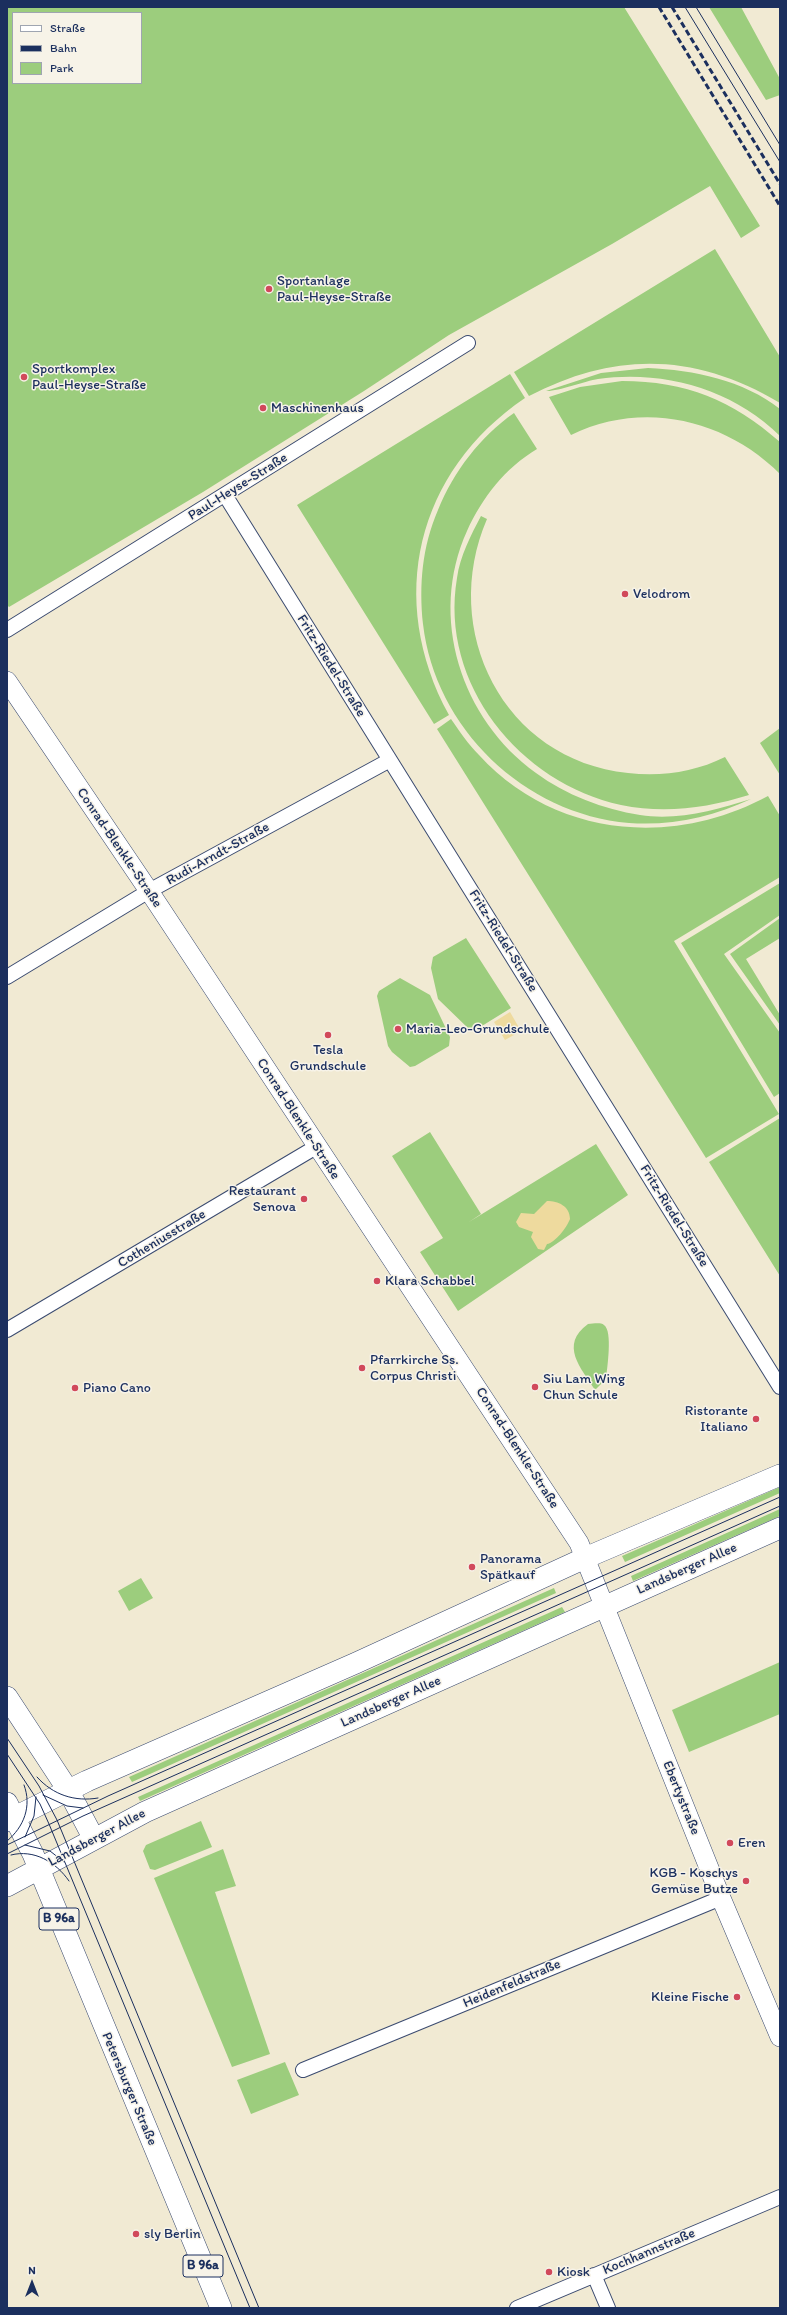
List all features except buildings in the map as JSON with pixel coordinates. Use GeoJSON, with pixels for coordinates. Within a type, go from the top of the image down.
{"type":"FeatureCollection","features":[{"type":"Feature","properties":{"kind":"main road"},"geometry":{"type":"LineString","coordinates":[[10,1813],[68,1790],[356,1663],[586,1558],[780,1475]]}},
{"type":"Feature","properties":{"kind":"main road","name":"Landsberger Allee"},"geometry":{"type":"LineString","coordinates":[[7,1886],[145,1812],[780,1528]]}},
{"type":"Feature","properties":{"kind":"main road"},"geometry":{"type":"LineString","coordinates":[[7,1696],[68,1790],[94,1838]]}},
{"type":"Feature","properties":{"kind":"main road","name":"B 96a"},"geometry":{"type":"LineString","coordinates":[[10,1813],[39,1869]]}},
{"type":"Feature","properties":{"kind":"main road","name":"Petersburger Straße"},"geometry":{"type":"LineString","coordinates":[[39,1869],[221,2308]]}},
{"type":"Feature","properties":{"kind":"street","name":"Paul-Heyse-Straße"},"geometry":{"type":"LineString","coordinates":[[7,630],[468,343]]}},
{"type":"Feature","properties":{"kind":"street","name":"Fritz-Riedel-Straße"},"geometry":{"type":"LineString","coordinates":[[225,495],[780,1386]]}},
{"type":"Feature","properties":{"kind":"street","name":"Conrad-Blenkle-Straße"},"geometry":{"type":"LineString","coordinates":[[7,681],[149,891],[316,1147],[536,1475],[579,1543],[586,1558]]}},
{"type":"Feature","properties":{"kind":"street","name":"Rudi-Arndt-Straße"},"geometry":{"type":"LineString","coordinates":[[7,978],[149,891],[390,760]]}},
{"type":"Feature","properties":{"kind":"street","name":"Cotheniusstraße"},"geometry":{"type":"LineString","coordinates":[[7,1330],[316,1147]]}},
{"type":"Feature","properties":{"kind":"street","name":"Ebertystraße"},"geometry":{"type":"LineString","coordinates":[[586,1558],[721,1898],[780,2037]]}},
{"type":"Feature","properties":{"kind":"street","name":"Heidenfeldstraße"},"geometry":{"type":"LineString","coordinates":[[303,2070],[721,1898]]}},
{"type":"Feature","properties":{"kind":"street","name":"Kochhannstraße"},"geometry":{"type":"LineString","coordinates":[[517,2308],[780,2197]]}},
{"type":"Feature","properties":{"kind":"street"},"geometry":{"type":"LineString","coordinates":[[594,2275],[608,2308]]}},
{"type":"Feature","properties":{"kind":"green space","name":"Sportanlage Paul-Heyse-Straße"},"geometry":{"type":"Polygon","coordinates":[[[7,7],[624,7],[760,226],[741,238],[710,186],[612,244],[449,335],[364,391],[203,492],[9,607],[7,605],[7,7]]]}},
{"type":"Feature","properties":{"kind":"green space"},"geometry":{"type":"Polygon","coordinates":[[[709,7],[741,7],[780,79],[780,95],[766,100],[709,7]]]}},
{"type":"Feature","properties":{"kind":"green space"},"geometry":{"type":"Polygon","coordinates":[[[715,249],[780,357],[780,403],[749,386],[718,374],[687,367],[656,364],[625,365],[593,371],[561,381],[529,396],[514,372],[715,249]]]}},
{"type":"Feature","properties":{"kind":"green space"},"geometry":{"type":"Polygon","coordinates":[[[648,368],[683,371],[717,378],[766,399],[780,409],[780,436],[741,406],[696,386],[672,381],[623,377],[598,379],[557,390],[546,391],[601,373],[648,368]]]}},
{"type":"Feature","properties":{"kind":"green space"},"geometry":{"type":"Polygon","coordinates":[[[510,374],[525,398],[488,428],[458,462],[436,500],[422,541],[417,583],[419,627],[430,671],[449,715],[434,724],[297,505],[510,374]]]}},
{"type":"Feature","properties":{"kind":"green space"},"geometry":{"type":"Polygon","coordinates":[[[622,381],[645,382],[687,389],[726,404],[762,427],[780,442],[780,474],[758,455],[734,440],[709,428],[682,421],[654,417],[626,419],[598,424],[571,435],[549,397],[580,387],[622,381]]]}},
{"type":"Feature","properties":{"kind":"green space"},"geometry":{"type":"Polygon","coordinates":[[[514,413],[537,449],[515,465],[505,475],[487,496],[473,519],[467,531],[456,564],[451,598],[452,631],[459,664],[471,695],[488,724],[510,751],[536,773],[572,794],[612,809],[640,815],[668,817],[724,807],[751,799],[722,811],[692,819],[661,823],[629,823],[590,816],[554,803],[521,784],[491,759],[466,730],[445,698],[431,662],[423,624],[421,595],[423,566],[428,538],[444,496],[460,468],[479,444],[502,422],[514,413]]]}},
{"type":"Feature","properties":{"kind":"green space"},"geometry":{"type":"Polygon","coordinates":[[[481,516],[487,519],[474,561],[471,604],[478,645],[493,683],[516,716],[546,743],[584,763],[628,773],[665,774],[678,772],[690,770],[725,757],[749,795],[733,800],[686,808],[654,809],[621,805],[584,793],[550,775],[520,751],[494,723],[474,691],[461,655],[455,617],[458,570],[463,554],[481,516]]]}},
{"type":"Feature","properties":{"kind":"green space"},"geometry":{"type":"Polygon","coordinates":[[[451,719],[475,751],[509,782],[542,803],[578,818],[616,826],[654,828],[693,823],[731,813],[768,796],[780,816],[780,877],[674,941],[779,1114],[706,1158],[437,729],[451,719]]]}},
{"type":"Feature","properties":{"kind":"green space"},"geometry":{"type":"Polygon","coordinates":[[[780,728],[780,775],[760,743],[780,728]]]}},
{"type":"Feature","properties":{"kind":"green space"},"geometry":{"type":"Polygon","coordinates":[[[780,883],[780,915],[724,954],[780,1033],[780,1093],[774,1097],[681,943],[780,883]]]}},
{"type":"Feature","properties":{"kind":"green space"},"geometry":{"type":"Polygon","coordinates":[[[780,918],[780,938],[746,959],[780,1015],[780,1025],[730,954],[780,918]]]}},
{"type":"Feature","properties":{"kind":"green space"},"geometry":{"type":"Polygon","coordinates":[[[466,938],[511,1008],[477,1029],[470,1030],[438,999],[431,968],[433,957],[466,938]]]}},
{"type":"Feature","properties":{"kind":"green space"},"geometry":{"type":"Polygon","coordinates":[[[400,978],[430,995],[450,1037],[449,1046],[415,1066],[410,1067],[392,1052],[388,1046],[377,996],[379,991],[400,978]]]}},
{"type":"Feature","properties":{"kind":"green space"},"geometry":{"type":"Polygon","coordinates":[[[780,1118],[780,1276],[709,1162],[780,1118]]]}},
{"type":"Feature","properties":{"kind":"green space"},"geometry":{"type":"Polygon","coordinates":[[[430,1132],[481,1214],[469,1222],[596,1144],[628,1195],[458,1311],[420,1252],[443,1238],[392,1156],[430,1132]]]}},
{"type":"Feature","properties":{"kind":"green space"},"geometry":{"type":"Polygon","coordinates":[[[598,1323],[604,1325],[607,1329],[609,1342],[606,1379],[595,1390],[575,1357],[574,1348],[575,1340],[579,1332],[588,1324],[598,1323]]]}},
{"type":"Feature","properties":{"kind":"green space"},"geometry":{"type":"Polygon","coordinates":[[[780,1487],[780,1493],[625,1562],[622,1556],[780,1487]]]}},
{"type":"Feature","properties":{"kind":"green space"},"geometry":{"type":"Polygon","coordinates":[[[780,1509],[780,1516],[633,1581],[631,1576],[780,1509]]]}},
{"type":"Feature","properties":{"kind":"green space"},"geometry":{"type":"Polygon","coordinates":[[[141,1578],[153,1598],[129,1611],[118,1591],[141,1578]]]}},
{"type":"Feature","properties":{"kind":"green space"},"geometry":{"type":"Polygon","coordinates":[[[554,1588],[556,1593],[132,1782],[129,1777],[554,1588]]]}},
{"type":"Feature","properties":{"kind":"green space"},"geometry":{"type":"Polygon","coordinates":[[[562,1607],[565,1612],[140,1801],[138,1797],[562,1607]]]}},
{"type":"Feature","properties":{"kind":"green space"},"geometry":{"type":"Polygon","coordinates":[[[780,1662],[780,1714],[689,1752],[672,1710],[780,1662]]]}},
{"type":"Feature","properties":{"kind":"green space"},"geometry":{"type":"Polygon","coordinates":[[[201,1821],[212,1847],[155,1870],[150,1869],[143,1851],[146,1845],[201,1821]]]}},
{"type":"Feature","properties":{"kind":"green space"},"geometry":{"type":"Polygon","coordinates":[[[223,1849],[236,1886],[215,1892],[270,2054],[232,2067],[154,1878],[223,1849]]]}},
{"type":"Feature","properties":{"kind":"green space"},"geometry":{"type":"Polygon","coordinates":[[[285,2062],[299,2095],[251,2114],[237,2080],[285,2062]]]}},
{"type":"Feature","properties":{"kind":"sand"},"geometry":{"type":"Polygon","coordinates":[[[510,1012],[521,1031],[505,1040],[494,1022],[510,1012]]]}},
{"type":"Feature","properties":{"kind":"sand"},"geometry":{"type":"Polygon","coordinates":[[[547,1201],[563,1205],[568,1211],[570,1219],[560,1234],[554,1241],[547,1244],[544,1250],[538,1249],[531,1237],[533,1232],[519,1227],[516,1222],[521,1213],[534,1214],[547,1201]]]}},
{"type":"Feature","properties":{"kind":"tram line"},"geometry":{"type":"LineString","coordinates":[[685,7],[780,162]]}},
{"type":"Feature","properties":{"kind":"tram line"},"geometry":{"type":"LineString","coordinates":[[696,7],[780,145]]}},
{"type":"Feature","properties":{"kind":"tram line"},"geometry":{"type":"LineString","coordinates":[[7,1845],[108,1796],[780,1497]]}},
{"type":"Feature","properties":{"kind":"tram line"},"geometry":{"type":"LineString","coordinates":[[7,1854],[83,1816],[780,1506]]}},
{"type":"Feature","properties":{"kind":"tram line"},"geometry":{"type":"LineString","coordinates":[[7,1738],[39,1786],[57,1820],[259,2308]]}},
{"type":"Feature","properties":{"kind":"tram line"},"geometry":{"type":"LineString","coordinates":[[7,1754],[40,1804],[49,1824],[250,2308]]}},
{"type":"Feature","properties":{"kind":"tram line"},"geometry":{"type":"LineString","coordinates":[[37,1777],[57,1793],[65,1796],[81,1799],[98,1798]]}},
{"type":"Feature","properties":{"kind":"tram line"},"geometry":{"type":"LineString","coordinates":[[7,1841],[18,1829],[25,1816],[27,1801],[24,1785]]}},
{"type":"Feature","properties":{"kind":"tram line"},"geometry":{"type":"LineString","coordinates":[[43,1795],[67,1806],[83,1808]]}},
{"type":"Feature","properties":{"kind":"tram line"},"geometry":{"type":"LineString","coordinates":[[25,1837],[34,1816],[36,1797]]}},
{"type":"Feature","properties":{"kind":"tram line"},"geometry":{"type":"LineString","coordinates":[[25,1845],[50,1851],[64,1862]]}},
{"type":"Feature","properties":{"kind":"tram line"},"geometry":{"type":"LineString","coordinates":[[11,1855],[28,1854],[44,1859],[58,1868],[69,1881]]}},
{"type":"Feature","properties":{"kind":"railway"},"geometry":{"type":"LineString","coordinates":[[659,7],[780,206]]}},
{"type":"Feature","properties":{"kind":"railway"},"geometry":{"type":"LineString","coordinates":[[672,7],[780,184]]}},
{"type":"Feature","properties":{"kind":"place","name":"Sportanlage Paul-Heyse-Straße"},"geometry":{"type":"Point","coordinates":[269,289]}},
{"type":"Feature","properties":{"kind":"place","name":"Sportkomplex Paul-Heyse-Straße"},"geometry":{"type":"Point","coordinates":[24,377]}},
{"type":"Feature","properties":{"kind":"place","name":"Maschinenhaus"},"geometry":{"type":"Point","coordinates":[263,408]}},
{"type":"Feature","properties":{"kind":"place","name":"Velodrom"},"geometry":{"type":"Point","coordinates":[625,594]}},
{"type":"Feature","properties":{"kind":"place","name":"Maria-Leo-Grundschule"},"geometry":{"type":"Point","coordinates":[398,1029]}},
{"type":"Feature","properties":{"kind":"place","name":"Tesla Grundschule"},"geometry":{"type":"Point","coordinates":[328,1035]}},
{"type":"Feature","properties":{"kind":"place","name":"Restaurant Senova"},"geometry":{"type":"Point","coordinates":[304,1199]}},
{"type":"Feature","properties":{"kind":"place","name":"Klara Schabbel"},"geometry":{"type":"Point","coordinates":[377,1281]}},
{"type":"Feature","properties":{"kind":"place","name":"Pfarrkirche Ss. Corpus Christi"},"geometry":{"type":"Point","coordinates":[362,1368]}},
{"type":"Feature","properties":{"kind":"place","name":"Siu Lam Wing Chun Schule"},"geometry":{"type":"Point","coordinates":[535,1387]}},
{"type":"Feature","properties":{"kind":"place","name":"Piano Cano"},"geometry":{"type":"Point","coordinates":[75,1388]}},
{"type":"Feature","properties":{"kind":"place","name":"Ristorante Italiano"},"geometry":{"type":"Point","coordinates":[756,1419]}},
{"type":"Feature","properties":{"kind":"place","name":"Panorama Spätkauf"},"geometry":{"type":"Point","coordinates":[472,1567]}},
{"type":"Feature","properties":{"kind":"place","name":"Eren"},"geometry":{"type":"Point","coordinates":[730,1843]}},
{"type":"Feature","properties":{"kind":"place","name":"KGB - Koschys Gemüse Butze"},"geometry":{"type":"Point","coordinates":[746,1881]}},
{"type":"Feature","properties":{"kind":"place","name":"Kleine Fische"},"geometry":{"type":"Point","coordinates":[737,1997]}},
{"type":"Feature","properties":{"kind":"place","name":"sly Berlin"},"geometry":{"type":"Point","coordinates":[136,2234]}},
{"type":"Feature","properties":{"kind":"place","name":"Kiosk"},"geometry":{"type":"Point","coordinates":[549,2272]}}]}
